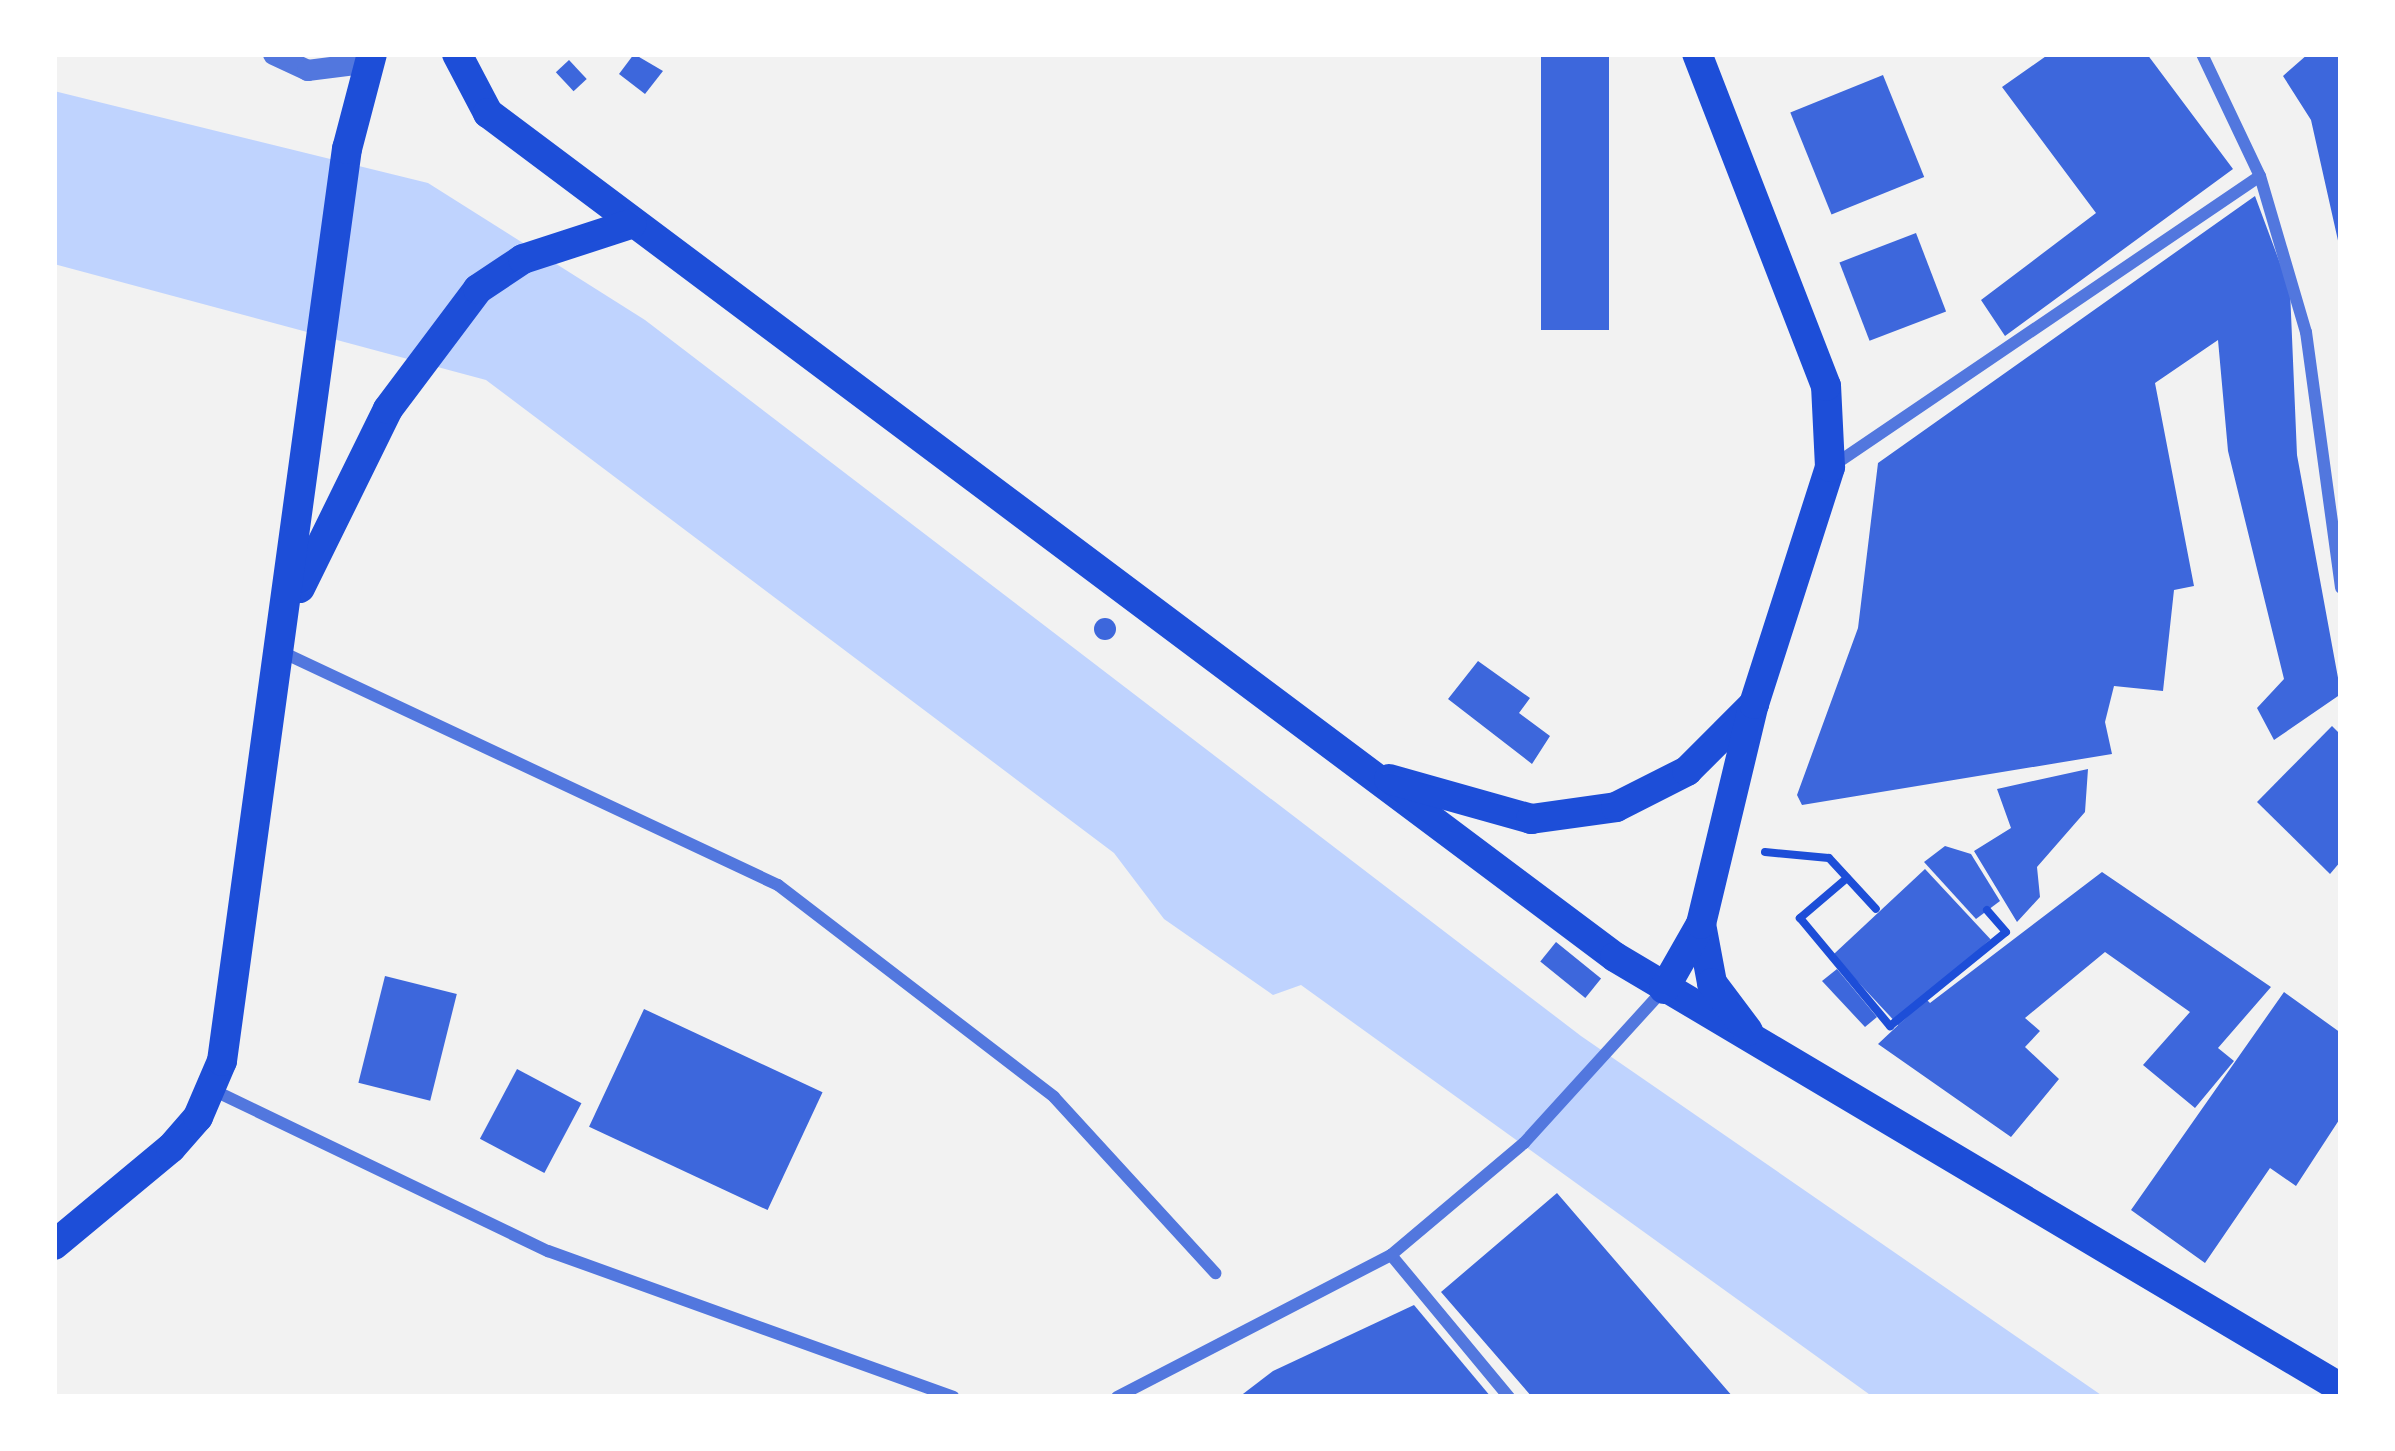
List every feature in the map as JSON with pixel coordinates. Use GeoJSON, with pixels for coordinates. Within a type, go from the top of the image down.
{"type":"FeatureCollection","features":[{"type":"Feature","properties":{"kind":"main road"},"geometry":{"type":"LineString","coordinates":[[1664,989],[1701,924],[1754,704],[1830,467],[1826,386],[1697,54]]}},
{"type":"Feature","properties":{"kind":"main road"},"geometry":{"type":"LineString","coordinates":[[54,1245],[171,1148],[213,1090],[284,653],[347,149],[371,58]]}},
{"type":"Feature","properties":{"kind":"main road"},"geometry":{"type":"LineString","coordinates":[[458,58],[488,113],[631,224],[1664,989],[2339,1386]]}},
{"type":"Feature","properties":{"kind":"main road"},"geometry":{"type":"LineString","coordinates":[[290,610],[388,409],[478,289],[523,260],[631,224]]}},
{"type":"Feature","properties":{"kind":"main road"},"geometry":{"type":"LineString","coordinates":[[1372,775],[1531,819],[1616,807],[1688,771],[1754,704]]}},
{"type":"Feature","properties":{"kind":"main road"},"geometry":{"type":"LineString","coordinates":[[1701,924],[1712,982],[1759,1046]]}},
{"type":"Feature","properties":{"kind":"street"},"geometry":{"type":"LineString","coordinates":[[273,54],[307,70],[371,58]]}},
{"type":"Feature","properties":{"kind":"street"},"geometry":{"type":"LineString","coordinates":[[2202,54],[2260,176],[2306,332],[2341,588]]}},
{"type":"Feature","properties":{"kind":"street"},"geometry":{"type":"LineString","coordinates":[[1830,467],[2260,176]]}},
{"type":"Feature","properties":{"kind":"street"},"geometry":{"type":"LineString","coordinates":[[284,653],[778,885],[1054,1097],[1215,1273]]}},
{"type":"Feature","properties":{"kind":"street"},"geometry":{"type":"LineString","coordinates":[[1118,1397],[1391,1255],[1524,1143],[1664,989]]}},
{"type":"Feature","properties":{"kind":"street"},"geometry":{"type":"LineString","coordinates":[[213,1090],[568,1259],[954,1397]]}},
{"type":"Feature","properties":{"kind":"street"},"geometry":{"type":"LineString","coordinates":[[1391,1255],[1510,1397]]}},
{"type":"Feature","properties":{"kind":"path"},"geometry":{"type":"LineString","coordinates":[[1765,852],[1829,858],[1876,909]]}},
{"type":"Feature","properties":{"kind":"path"},"geometry":{"type":"LineString","coordinates":[[1847,878],[1800,918],[1889,1026],[2006,932],[1987,910]]}},
{"type":"Feature","properties":{"kind":"water"},"geometry":{"type":"Polygon","coordinates":[[[54,91],[428,183],[645,320],[1581,1036],[2104,1397],[1873,1397],[1301,985],[1273,995],[1164,919],[1114,853],[486,380],[54,264],[54,91]]]}},
{"type":"Feature","properties":{"kind":"building"},"geometry":{"type":"Polygon","coordinates":[[[634,54],[663,71],[645,94],[619,74],[634,54]]]}},
{"type":"Feature","properties":{"kind":"building"},"geometry":{"type":"Polygon","coordinates":[[[1541,54],[1609,54],[1609,330],[1541,330],[1541,54]]]}},
{"type":"Feature","properties":{"kind":"building"},"geometry":{"type":"Polygon","coordinates":[[[2049,54],[2147,54],[2233,169],[2005,336],[1981,300],[2096,213],[2002,87],[2049,54]]]}},
{"type":"Feature","properties":{"kind":"building"},"geometry":{"type":"Polygon","coordinates":[[[2308,54],[2341,54],[2341,254],[2311,120],[2283,76],[2308,54]]]}},
{"type":"Feature","properties":{"kind":"building"},"geometry":{"type":"Polygon","coordinates":[[[569,60],[587,79],[574,91],[556,72],[569,60]]]}},
{"type":"Feature","properties":{"kind":"building"},"geometry":{"type":"Polygon","coordinates":[[[1883,75],[1924,177],[1831,214],[1790,112],[1883,75]]]}},
{"type":"Feature","properties":{"kind":"building"},"geometry":{"type":"Polygon","coordinates":[[[2255,196],[2290,290],[2297,455],[2341,694],[2274,740],[2257,708],[2284,679],[2228,451],[2218,340],[2155,383],[2194,586],[2174,590],[2163,691],[2114,686],[2105,722],[2112,754],[1802,805],[1797,795],[1858,628],[1878,463],[2255,196]]]}},
{"type":"Feature","properties":{"kind":"building"},"geometry":{"type":"Polygon","coordinates":[[[1916,233],[1946,311],[1870,341],[1839,262],[1916,233]]]}},
{"type":"Feature","properties":{"kind":"building"},"geometry":{"type":"Polygon","coordinates":[[[1105,618],[1116,629],[1105,640],[1094,629],[1105,618]]]}},
{"type":"Feature","properties":{"kind":"building"},"geometry":{"type":"Polygon","coordinates":[[[1478,661],[1530,698],[1519,713],[1550,736],[1532,764],[1448,699],[1478,661]]]}},
{"type":"Feature","properties":{"kind":"building"},"geometry":{"type":"Polygon","coordinates":[[[2332,726],[2341,735],[2341,861],[2330,874],[2257,802],[2332,726]]]}},
{"type":"Feature","properties":{"kind":"building"},"geometry":{"type":"Polygon","coordinates":[[[2088,769],[2085,812],[2037,867],[2040,897],[2017,922],[1974,851],[2011,828],[1997,789],[2088,769]]]}},
{"type":"Feature","properties":{"kind":"building"},"geometry":{"type":"Polygon","coordinates":[[[1945,846],[1971,854],[2000,901],[1976,919],[1924,862],[1945,846]]]}},
{"type":"Feature","properties":{"kind":"building"},"geometry":{"type":"Polygon","coordinates":[[[1925,869],[1990,939],[1898,1025],[1833,955],[1925,869]]]}},
{"type":"Feature","properties":{"kind":"building"},"geometry":{"type":"Polygon","coordinates":[[[2102,872],[2271,987],[2218,1048],[2234,1061],[2195,1108],[2143,1065],[2190,1012],[2105,952],[2025,1018],[2040,1031],[2025,1047],[2059,1079],[2011,1137],[1878,1044],[1926,999],[1930,1003],[2102,872]]]}},
{"type":"Feature","properties":{"kind":"building"},"geometry":{"type":"Polygon","coordinates":[[[1556,942],[1601,979],[1585,998],[1540,961],[1556,942]]]}},
{"type":"Feature","properties":{"kind":"building"},"geometry":{"type":"Polygon","coordinates":[[[1837,969],[1877,1017],[1865,1027],[1822,981],[1837,969]]]}},
{"type":"Feature","properties":{"kind":"building"},"geometry":{"type":"Polygon","coordinates":[[[385,976],[457,994],[430,1101],[358,1083],[385,976]]]}},
{"type":"Feature","properties":{"kind":"building"},"geometry":{"type":"Polygon","coordinates":[[[2284,992],[2341,1033],[2341,1117],[2296,1186],[2270,1168],[2205,1263],[2131,1210],[2284,992]]]}},
{"type":"Feature","properties":{"kind":"building"},"geometry":{"type":"Polygon","coordinates":[[[644,1009],[823,1092],[768,1210],[589,1127],[644,1009]]]}},
{"type":"Feature","properties":{"kind":"building"},"geometry":{"type":"Polygon","coordinates":[[[517,1069],[581,1103],[544,1173],[480,1139],[517,1069]]]}},
{"type":"Feature","properties":{"kind":"building"},"geometry":{"type":"Polygon","coordinates":[[[1557,1193],[1733,1397],[1532,1397],[1441,1292],[1557,1193]]]}},
{"type":"Feature","properties":{"kind":"building"},"geometry":{"type":"Polygon","coordinates":[[[1414,1305],[1491,1397],[1239,1397],[1273,1371],[1414,1305]]]}}]}
